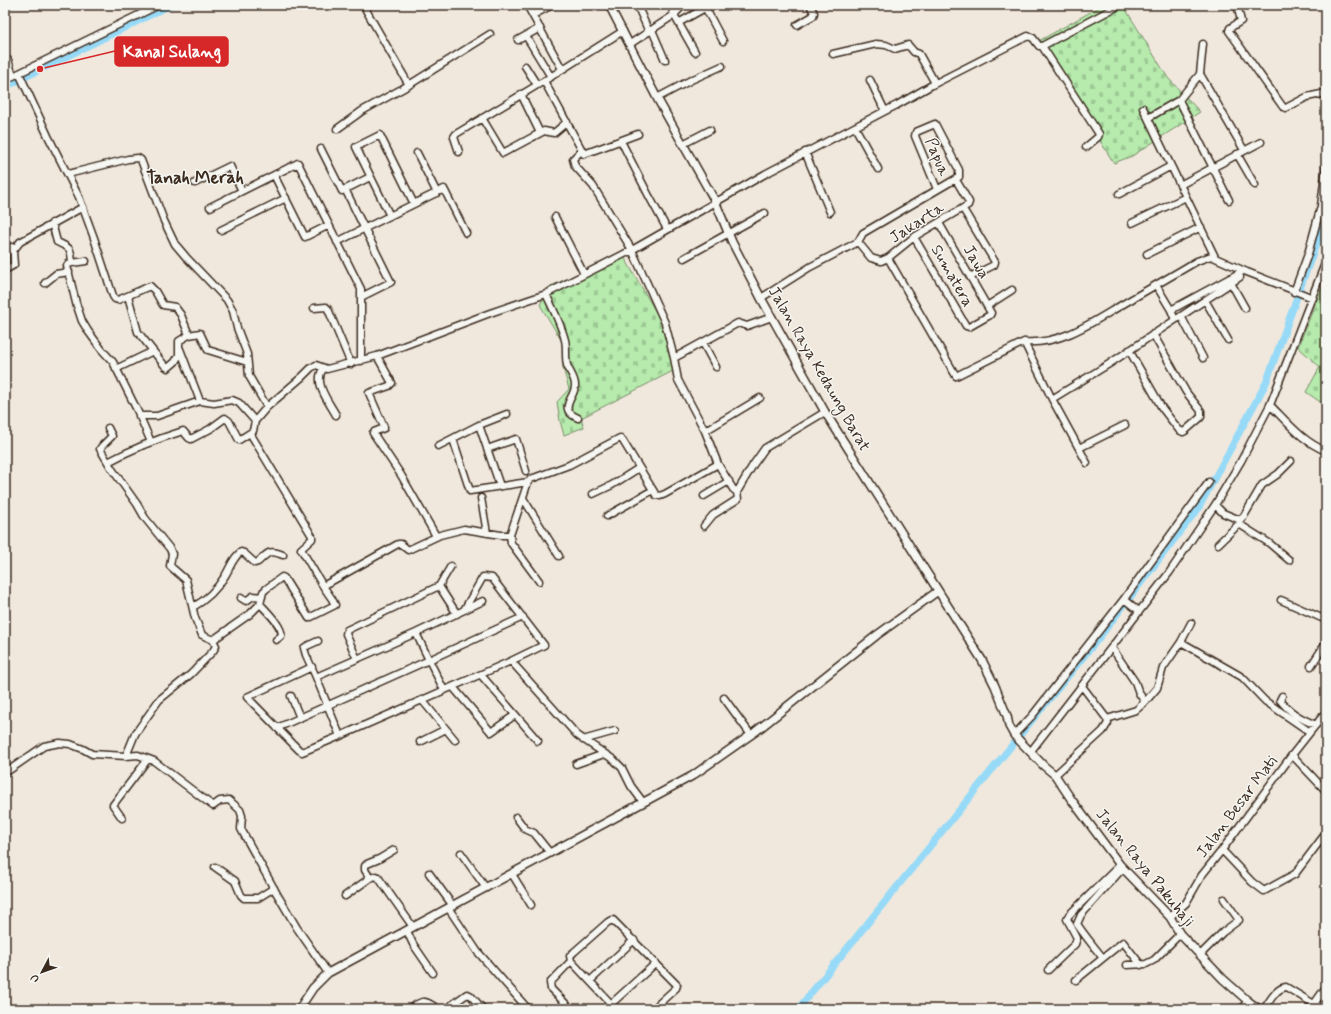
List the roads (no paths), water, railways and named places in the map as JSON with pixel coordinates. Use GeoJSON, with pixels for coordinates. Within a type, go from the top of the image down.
{"type":"FeatureCollection","features":[{"type":"Feature","properties":{"kind":"street"},"geometry":{"type":"LineString","coordinates":[[5,80],[159,5]]}},
{"type":"Feature","properties":{"kind":"street"},"geometry":{"type":"LineString","coordinates":[[367,5],[366,10],[409,85]]}},
{"type":"Feature","properties":{"kind":"street"},"geometry":{"type":"LineString","coordinates":[[527,5],[562,69]]}},
{"type":"Feature","properties":{"kind":"street"},"geometry":{"type":"LineString","coordinates":[[533,16],[552,5]]}},
{"type":"Feature","properties":{"kind":"street","name":"Jalan Raya Kedaung Barat"},"geometry":{"type":"LineString","coordinates":[[609,5],[657,98],[715,201],[761,298],[824,412],[982,660],[995,686],[1007,716],[1009,726],[1016,736]]}},
{"type":"Feature","properties":{"kind":"street"},"geometry":{"type":"LineString","coordinates":[[637,5],[665,60]]}},
{"type":"Feature","properties":{"kind":"street"},"geometry":{"type":"LineString","coordinates":[[671,5],[674,15],[680,22],[695,52]]}},
{"type":"Feature","properties":{"kind":"street"},"geometry":{"type":"LineString","coordinates":[[630,44],[674,15],[683,5]]}},
{"type":"Feature","properties":{"kind":"street"},"geometry":{"type":"LineString","coordinates":[[797,25],[813,16],[814,13],[810,5]]}},
{"type":"Feature","properties":{"kind":"street"},"geometry":{"type":"LineString","coordinates":[[1042,46],[1120,5]]}},
{"type":"Feature","properties":{"kind":"street"},"geometry":{"type":"LineString","coordinates":[[1237,5],[1241,21],[1230,28],[1229,31],[1283,107],[1286,108],[1308,97],[1326,93]]}},
{"type":"Feature","properties":{"kind":"street"},"geometry":{"type":"LineString","coordinates":[[680,22],[705,8],[723,42]]}},
{"type":"Feature","properties":{"kind":"street"},"geometry":{"type":"LineString","coordinates":[[518,40],[540,28]]}},
{"type":"Feature","properties":{"kind":"street"},"geometry":{"type":"LineString","coordinates":[[460,152],[455,140],[455,135],[551,77],[623,31]]}},
{"type":"Feature","properties":{"kind":"street"},"geometry":{"type":"LineString","coordinates":[[337,129],[362,111],[409,85],[490,34]]}},
{"type":"Feature","properties":{"kind":"street"},"geometry":{"type":"LineString","coordinates":[[526,36],[551,77]]}},
{"type":"Feature","properties":{"kind":"street"},"geometry":{"type":"LineString","coordinates":[[254,421],[267,407],[313,366],[316,365],[323,369],[327,369],[361,361],[490,313],[546,294],[632,250],[715,201],[805,152],[897,105],[935,83],[1028,36],[1033,38],[1039,46],[1042,46],[1099,134],[1098,137],[1086,147]]}},
{"type":"Feature","properties":{"kind":"street"},"geometry":{"type":"LineString","coordinates":[[833,54],[876,44],[886,45],[895,49],[908,45],[914,52],[919,54],[935,83]]}},
{"type":"Feature","properties":{"kind":"street"},"geometry":{"type":"LineString","coordinates":[[1148,118],[1179,100],[1200,74],[1203,44]]}},
{"type":"Feature","properties":{"kind":"street"},"geometry":{"type":"LineString","coordinates":[[8,60],[23,83],[83,207],[112,296],[116,300],[148,286],[152,286],[163,306],[174,306],[177,308],[189,335]]}},
{"type":"Feature","properties":{"kind":"street"},"geometry":{"type":"LineString","coordinates":[[525,66],[537,85]]}},
{"type":"Feature","properties":{"kind":"street"},"geometry":{"type":"LineString","coordinates":[[657,98],[722,66]]}},
{"type":"Feature","properties":{"kind":"street"},"geometry":{"type":"LineString","coordinates":[[1200,74],[1244,150]]}},
{"type":"Feature","properties":{"kind":"street"},"geometry":{"type":"LineString","coordinates":[[870,80],[885,111]]}},
{"type":"Feature","properties":{"kind":"street"},"geometry":{"type":"LineString","coordinates":[[544,81],[584,153],[586,154],[638,134]]}},
{"type":"Feature","properties":{"kind":"street"},"geometry":{"type":"LineString","coordinates":[[521,94],[540,133]]}},
{"type":"Feature","properties":{"kind":"street"},"geometry":{"type":"LineString","coordinates":[[1179,100],[1229,200]]}},
{"type":"Feature","properties":{"kind":"street"},"geometry":{"type":"LineString","coordinates":[[1143,108],[1215,257]]}},
{"type":"Feature","properties":{"kind":"street"},"geometry":{"type":"LineString","coordinates":[[482,118],[503,153],[544,131],[554,133],[567,122]]}},
{"type":"Feature","properties":{"kind":"street","name":"Jakarta"},"geometry":{"type":"LineString","coordinates":[[761,298],[810,267],[858,242],[863,233],[937,189],[956,180],[959,170],[935,124]]}},
{"type":"Feature","properties":{"kind":"street","name":"Papua"},"geometry":{"type":"LineString","coordinates":[[935,124],[916,132],[915,136],[937,189]]}},
{"type":"Feature","properties":{"kind":"street"},"geometry":{"type":"LineString","coordinates":[[855,127],[878,169]]}},
{"type":"Feature","properties":{"kind":"street"},"geometry":{"type":"LineString","coordinates":[[683,144],[710,130]]}},
{"type":"Feature","properties":{"kind":"street"},"geometry":{"type":"LineString","coordinates":[[390,216],[356,147],[380,135],[414,204]]}},
{"type":"Feature","properties":{"kind":"street"},"geometry":{"type":"LineString","coordinates":[[621,141],[667,229]]}},
{"type":"Feature","properties":{"kind":"street"},"geometry":{"type":"LineString","coordinates":[[1180,185],[1261,142]]}},
{"type":"Feature","properties":{"kind":"street"},"geometry":{"type":"LineString","coordinates":[[321,149],[342,191],[370,177]]}},
{"type":"Feature","properties":{"kind":"street"},"geometry":{"type":"LineString","coordinates":[[582,150],[573,159],[575,166],[593,186],[632,250],[665,323],[678,380],[704,431],[718,464],[733,489],[737,492]]}},
{"type":"Feature","properties":{"kind":"street"},"geometry":{"type":"LineString","coordinates":[[805,152],[830,212]]}},
{"type":"Feature","properties":{"kind":"street"},"geometry":{"type":"LineString","coordinates":[[417,153],[437,193]]}},
{"type":"Feature","properties":{"kind":"street"},"geometry":{"type":"LineString","coordinates":[[1237,154],[1255,185]]}},
{"type":"Feature","properties":{"kind":"street"},"geometry":{"type":"LineString","coordinates":[[68,174],[139,158],[144,167],[164,221],[175,244],[227,300],[233,311],[247,354],[249,376],[267,407]]}},
{"type":"Feature","properties":{"kind":"street"},"geometry":{"type":"LineString","coordinates":[[210,207],[298,163],[361,289],[361,361]]}},
{"type":"Feature","properties":{"kind":"street"},"geometry":{"type":"LineString","coordinates":[[195,184],[230,166],[242,191]]}},
{"type":"Feature","properties":{"kind":"street"},"geometry":{"type":"LineString","coordinates":[[1119,194],[1171,166]]}},
{"type":"Feature","properties":{"kind":"street"},"geometry":{"type":"LineString","coordinates":[[1295,292],[1308,254],[1320,206],[1326,166]]}},
{"type":"Feature","properties":{"kind":"street"},"geometry":{"type":"LineString","coordinates":[[274,175],[305,237],[329,225]]}},
{"type":"Feature","properties":{"kind":"street","name":"Jakarta"},"geometry":{"type":"LineString","coordinates":[[858,242],[871,258],[881,261],[888,258],[914,237],[968,205],[969,202],[956,180]]}},
{"type":"Feature","properties":{"kind":"street"},"geometry":{"type":"LineString","coordinates":[[345,189],[392,282],[361,297]]}},
{"type":"Feature","properties":{"kind":"street"},"geometry":{"type":"LineString","coordinates":[[338,242],[444,189],[466,233]]}},
{"type":"Feature","properties":{"kind":"street"},"geometry":{"type":"LineString","coordinates":[[1132,223],[1186,197]]}},
{"type":"Feature","properties":{"kind":"street"},"geometry":{"type":"LineString","coordinates":[[222,230],[286,198]]}},
{"type":"Feature","properties":{"kind":"street"},"geometry":{"type":"LineString","coordinates":[[5,270],[14,265],[13,254],[15,248],[23,240],[83,207]]}},
{"type":"Feature","properties":{"kind":"street"},"geometry":{"type":"LineString","coordinates":[[963,209],[995,263],[970,277]]}},
{"type":"Feature","properties":{"kind":"street"},"geometry":{"type":"LineString","coordinates":[[684,258],[765,212]]}},
{"type":"Feature","properties":{"kind":"street"},"geometry":{"type":"LineString","coordinates":[[555,217],[584,274]]}},
{"type":"Feature","properties":{"kind":"street"},"geometry":{"type":"LineString","coordinates":[[52,223],[56,241],[70,249],[72,262]]}},
{"type":"Feature","properties":{"kind":"street","name":"Jawa"},"geometry":{"type":"LineString","coordinates":[[939,223],[991,314]]}},
{"type":"Feature","properties":{"kind":"street"},"geometry":{"type":"LineString","coordinates":[[1147,254],[1200,227]]}},
{"type":"Feature","properties":{"kind":"street","name":"Sumatera"},"geometry":{"type":"LineString","coordinates":[[914,237],[968,327],[991,314]]}},
{"type":"Feature","properties":{"kind":"street"},"geometry":{"type":"LineString","coordinates":[[5,249],[11,247],[15,248]]}},
{"type":"Feature","properties":{"kind":"street"},"geometry":{"type":"LineString","coordinates":[[888,258],[956,376],[1024,342],[1032,343],[1055,339],[1080,329],[1197,262],[1211,256],[1245,272],[1311,298]]}},
{"type":"Feature","properties":{"kind":"street"},"geometry":{"type":"LineString","coordinates":[[86,261],[72,262],[67,265],[76,303],[88,331],[104,352],[111,358],[151,442]]}},
{"type":"Feature","properties":{"kind":"street"},"geometry":{"type":"LineString","coordinates":[[1029,749],[1082,686],[1112,648],[1138,610],[1170,573],[1215,505],[1241,461],[1270,405],[1326,262]]}},
{"type":"Feature","properties":{"kind":"street"},"geometry":{"type":"LineString","coordinates":[[44,283],[56,274],[69,272]]}},
{"type":"Feature","properties":{"kind":"street"},"geometry":{"type":"LineString","coordinates":[[1052,399],[1175,320],[1245,272]]}},
{"type":"Feature","properties":{"kind":"street"},"geometry":{"type":"LineString","coordinates":[[1171,310],[1245,272]]}},
{"type":"Feature","properties":{"kind":"street"},"geometry":{"type":"LineString","coordinates":[[1231,283],[1245,308]]}},
{"type":"Feature","properties":{"kind":"street"},"geometry":{"type":"LineString","coordinates":[[1156,285],[1171,310],[1175,320]]}},
{"type":"Feature","properties":{"kind":"street"},"geometry":{"type":"LineString","coordinates":[[986,306],[1012,290]]}},
{"type":"Feature","properties":{"kind":"street"},"geometry":{"type":"LineString","coordinates":[[546,294],[565,339],[567,365],[575,383],[575,388],[568,403],[568,410],[572,415],[578,418]]}},
{"type":"Feature","properties":{"kind":"street"},"geometry":{"type":"LineString","coordinates":[[128,296],[136,327],[153,351],[168,368],[177,358],[179,341],[189,335],[200,332],[208,350],[247,362]]}},
{"type":"Feature","properties":{"kind":"street"},"geometry":{"type":"LineString","coordinates":[[1205,300],[1228,340]]}},
{"type":"Feature","properties":{"kind":"street"},"geometry":{"type":"LineString","coordinates":[[314,308],[325,307],[328,309],[350,364]]}},
{"type":"Feature","properties":{"kind":"street"},"geometry":{"type":"LineString","coordinates":[[674,358],[738,324],[747,326],[772,316]]}},
{"type":"Feature","properties":{"kind":"street"},"geometry":{"type":"LineString","coordinates":[[1181,316],[1203,358]]}},
{"type":"Feature","properties":{"kind":"street"},"geometry":{"type":"LineString","coordinates":[[1129,350],[1162,408],[1179,430],[1182,432],[1185,431],[1201,417],[1201,411],[1186,392],[1153,334]]}},
{"type":"Feature","properties":{"kind":"street"},"geometry":{"type":"LineString","coordinates":[[1024,342],[1052,399],[1087,463]]}},
{"type":"Feature","properties":{"kind":"street"},"geometry":{"type":"LineString","coordinates":[[703,343],[716,367]]}},
{"type":"Feature","properties":{"kind":"street"},"geometry":{"type":"LineString","coordinates":[[179,348],[200,401]]}},
{"type":"Feature","properties":{"kind":"street"},"geometry":{"type":"LineString","coordinates":[[116,369],[153,351]]}},
{"type":"Feature","properties":{"kind":"street"},"geometry":{"type":"LineString","coordinates":[[377,356],[392,383],[389,386],[370,393],[384,427],[373,433],[401,475],[436,536]]}},
{"type":"Feature","properties":{"kind":"street"},"geometry":{"type":"LineString","coordinates":[[323,369],[320,382],[322,391],[336,415]]}},
{"type":"Feature","properties":{"kind":"street"},"geometry":{"type":"LineString","coordinates":[[704,431],[760,398]]}},
{"type":"Feature","properties":{"kind":"street"},"geometry":{"type":"LineString","coordinates":[[108,462],[122,454],[151,442],[183,431],[191,439],[210,429],[224,418],[229,421],[239,440],[250,433],[254,428],[254,421],[235,400],[214,403],[200,401],[157,416],[139,416]]}},
{"type":"Feature","properties":{"kind":"street"},"geometry":{"type":"LineString","coordinates":[[1270,405],[1300,435],[1326,451]]}},
{"type":"Feature","properties":{"kind":"street"},"geometry":{"type":"LineString","coordinates":[[704,526],[713,516],[738,500],[737,492],[765,448],[824,412]]}},
{"type":"Feature","properties":{"kind":"street"},"geometry":{"type":"LineString","coordinates":[[438,446],[507,414]]}},
{"type":"Feature","properties":{"kind":"street"},"geometry":{"type":"LineString","coordinates":[[1079,448],[1126,425]]}},
{"type":"Feature","properties":{"kind":"street"},"geometry":{"type":"LineString","coordinates":[[479,426],[500,486]]}},
{"type":"Feature","properties":{"kind":"street"},"geometry":{"type":"LineString","coordinates":[[108,428],[112,436],[100,447],[100,449],[145,518],[170,549],[172,554],[170,566],[186,580],[195,618],[202,635],[213,640],[216,646],[214,651],[191,674],[159,700],[134,735],[126,756]]}},
{"type":"Feature","properties":{"kind":"street"},"geometry":{"type":"LineString","coordinates":[[213,640],[245,618],[260,604],[266,589],[283,577],[309,618],[335,605],[301,549],[312,539],[312,536],[250,433]]}},
{"type":"Feature","properties":{"kind":"street"},"geometry":{"type":"LineString","coordinates":[[454,439],[470,491],[528,482],[569,465],[620,438],[656,496],[665,494],[718,464]]}},
{"type":"Feature","properties":{"kind":"street"},"geometry":{"type":"LineString","coordinates":[[487,449],[516,439],[526,471]]}},
{"type":"Feature","properties":{"kind":"street"},"geometry":{"type":"LineString","coordinates":[[1218,544],[1240,522],[1262,485],[1278,474],[1291,461]]}},
{"type":"Feature","properties":{"kind":"street"},"geometry":{"type":"LineString","coordinates":[[593,494],[612,485],[640,468]]}},
{"type":"Feature","properties":{"kind":"street"},"geometry":{"type":"LineString","coordinates":[[704,496],[729,481]]}},
{"type":"Feature","properties":{"kind":"street"},"geometry":{"type":"LineString","coordinates":[[528,482],[510,535],[513,547],[539,581]]}},
{"type":"Feature","properties":{"kind":"street"},"geometry":{"type":"LineString","coordinates":[[1016,736],[1125,600],[1209,482]]}},
{"type":"Feature","properties":{"kind":"street"},"geometry":{"type":"LineString","coordinates":[[607,516],[653,490]]}},
{"type":"Feature","properties":{"kind":"street"},"geometry":{"type":"LineString","coordinates":[[481,498],[487,533]]}},
{"type":"Feature","properties":{"kind":"street"},"geometry":{"type":"LineString","coordinates":[[523,498],[559,556]]}},
{"type":"Feature","properties":{"kind":"street"},"geometry":{"type":"LineString","coordinates":[[1215,505],[1223,513],[1240,522],[1269,543],[1289,560]]}},
{"type":"Feature","properties":{"kind":"street"},"geometry":{"type":"LineString","coordinates":[[323,586],[398,544],[401,544],[408,550],[436,536],[464,529],[510,535]]}},
{"type":"Feature","properties":{"kind":"street"},"geometry":{"type":"LineString","coordinates":[[193,607],[203,602],[210,595],[225,577],[237,555],[241,552],[255,563],[270,552],[274,551],[283,555]]}},
{"type":"Feature","properties":{"kind":"street"},"geometry":{"type":"LineString","coordinates":[[357,658],[346,634],[347,630],[439,586],[451,566]]}},
{"type":"Feature","properties":{"kind":"street"},"geometry":{"type":"LineString","coordinates":[[312,667],[247,698],[302,752],[481,675],[544,645],[492,578],[483,577],[464,610]]}},
{"type":"Feature","properties":{"kind":"street"},"geometry":{"type":"LineString","coordinates":[[439,586],[457,614]]}},
{"type":"Feature","properties":{"kind":"street"},"geometry":{"type":"LineString","coordinates":[[298,1009],[313,988],[328,973],[692,776],[752,734],[877,635],[938,591]]}},
{"type":"Feature","properties":{"kind":"street"},"geometry":{"type":"LineString","coordinates":[[241,598],[246,601],[253,596],[262,597]]}},
{"type":"Feature","properties":{"kind":"street"},"geometry":{"type":"LineString","coordinates":[[1125,600],[1138,610]]}},
{"type":"Feature","properties":{"kind":"street"},"geometry":{"type":"LineString","coordinates":[[1281,600],[1326,620]]}},
{"type":"Feature","properties":{"kind":"street"},"geometry":{"type":"LineString","coordinates":[[316,677],[483,601]]}},
{"type":"Feature","properties":{"kind":"street"},"geometry":{"type":"LineString","coordinates":[[260,604],[273,619],[282,633],[276,640]]}},
{"type":"Feature","properties":{"kind":"street"},"geometry":{"type":"LineString","coordinates":[[277,728],[523,617]]}},
{"type":"Feature","properties":{"kind":"street"},"geometry":{"type":"LineString","coordinates":[[1107,719],[1136,710],[1158,688],[1163,668],[1191,623]]}},
{"type":"Feature","properties":{"kind":"street"},"geometry":{"type":"LineString","coordinates":[[416,632],[444,690]]}},
{"type":"Feature","properties":{"kind":"street"},"geometry":{"type":"LineString","coordinates":[[318,641],[304,648],[340,736]]}},
{"type":"Feature","properties":{"kind":"street"},"geometry":{"type":"LineString","coordinates":[[1180,642],[1242,677],[1265,701],[1310,732]]}},
{"type":"Feature","properties":{"kind":"street"},"geometry":{"type":"LineString","coordinates":[[1311,666],[1326,642]]}},
{"type":"Feature","properties":{"kind":"street"},"geometry":{"type":"LineString","coordinates":[[1112,648],[1134,682],[1138,693],[1145,702]]}},
{"type":"Feature","properties":{"kind":"street"},"geometry":{"type":"LineString","coordinates":[[511,660],[568,727],[583,740],[614,760],[622,768],[631,786],[643,802]]}},
{"type":"Feature","properties":{"kind":"street"},"geometry":{"type":"LineString","coordinates":[[481,675],[538,741]]}},
{"type":"Feature","properties":{"kind":"street"},"geometry":{"type":"LineString","coordinates":[[453,686],[491,732],[516,715]]}},
{"type":"Feature","properties":{"kind":"street"},"geometry":{"type":"LineString","coordinates":[[1056,775],[1102,731],[1108,723],[1107,719],[1082,686]]}},
{"type":"Feature","properties":{"kind":"street"},"geometry":{"type":"LineString","coordinates":[[291,696],[300,718]]}},
{"type":"Feature","properties":{"kind":"street"},"geometry":{"type":"LineString","coordinates":[[1282,696],[1280,700],[1284,705],[1301,719],[1316,725]]}},
{"type":"Feature","properties":{"kind":"street"},"geometry":{"type":"LineString","coordinates":[[724,698],[752,734]]}},
{"type":"Feature","properties":{"kind":"street"},"geometry":{"type":"LineString","coordinates":[[422,700],[455,740]]}},
{"type":"Feature","properties":{"kind":"street","name":"Jalan Besar Mati"},"geometry":{"type":"LineString","coordinates":[[1170,917],[1186,903],[1202,874],[1222,850],[1292,755],[1326,712]]}},
{"type":"Feature","properties":{"kind":"street"},"geometry":{"type":"LineString","coordinates":[[420,742],[446,728]]}},
{"type":"Feature","properties":{"kind":"street"},"geometry":{"type":"LineString","coordinates":[[583,740],[615,731]]}},
{"type":"Feature","properties":{"kind":"street","name":"Jalan Raya Pakuhaji"},"geometry":{"type":"LineString","coordinates":[[1016,736],[1044,766],[1056,775],[1070,799],[1122,866],[1170,917],[1180,934],[1223,980],[1259,1009]]}},
{"type":"Feature","properties":{"kind":"street"},"geometry":{"type":"LineString","coordinates":[[5,773],[44,746],[60,743],[70,744],[80,747],[92,754],[138,756],[148,759],[212,806],[220,801],[229,800],[240,810],[242,816],[241,829],[274,888],[297,928],[328,973]]}},
{"type":"Feature","properties":{"kind":"street"},"geometry":{"type":"LineString","coordinates":[[576,764],[604,754]]}},
{"type":"Feature","properties":{"kind":"street"},"geometry":{"type":"LineString","coordinates":[[1292,755],[1326,792]]}},
{"type":"Feature","properties":{"kind":"street"},"geometry":{"type":"LineString","coordinates":[[122,818],[113,805],[148,759]]}},
{"type":"Feature","properties":{"kind":"street"},"geometry":{"type":"LineString","coordinates":[[516,817],[525,828],[534,833],[550,853]]}},
{"type":"Feature","properties":{"kind":"street"},"geometry":{"type":"LineString","coordinates":[[1222,850],[1252,882],[1264,891],[1295,874],[1326,833]]}},
{"type":"Feature","properties":{"kind":"street"},"geometry":{"type":"LineString","coordinates":[[370,878],[365,870],[366,865],[394,850]]}},
{"type":"Feature","properties":{"kind":"street"},"geometry":{"type":"LineString","coordinates":[[461,853],[486,888]]}},
{"type":"Feature","properties":{"kind":"street"},"geometry":{"type":"LineString","coordinates":[[215,866],[236,881],[241,895],[244,898],[258,898],[274,888]]}},
{"type":"Feature","properties":{"kind":"street"},"geometry":{"type":"LineString","coordinates":[[1103,958],[1082,932],[1078,921],[1081,915],[1122,866]]}},
{"type":"Feature","properties":{"kind":"street"},"geometry":{"type":"LineString","coordinates":[[1048,970],[1070,949],[1077,938],[1067,919],[1069,915],[1122,866]]}},
{"type":"Feature","properties":{"kind":"street"},"geometry":{"type":"LineString","coordinates":[[429,873],[477,951],[528,1009]]}},
{"type":"Feature","properties":{"kind":"street"},"geometry":{"type":"LineString","coordinates":[[512,874],[531,905]]}},
{"type":"Feature","properties":{"kind":"street"},"geometry":{"type":"LineString","coordinates":[[345,896],[370,878],[378,877],[410,929],[412,944],[433,973]]}},
{"type":"Feature","properties":{"kind":"street"},"geometry":{"type":"LineString","coordinates":[[1200,955],[1223,932],[1238,920],[1224,899]]}},
{"type":"Feature","properties":{"kind":"street"},"geometry":{"type":"LineString","coordinates":[[571,1009],[551,989],[550,983],[571,961],[570,958],[572,954],[609,921],[614,920],[656,962],[677,986],[653,1009]]}},
{"type":"Feature","properties":{"kind":"street"},"geometry":{"type":"LineString","coordinates":[[1127,965],[1141,965],[1154,960],[1180,934]]}},
{"type":"Feature","properties":{"kind":"street"},"geometry":{"type":"LineString","coordinates":[[590,981],[634,940]]}},
{"type":"Feature","properties":{"kind":"street"},"geometry":{"type":"LineString","coordinates":[[1076,980],[1123,942],[1141,965]]}},
{"type":"Feature","properties":{"kind":"street"},"geometry":{"type":"LineString","coordinates":[[571,961],[616,1009]]}},
{"type":"Feature","properties":{"kind":"street"},"geometry":{"type":"LineString","coordinates":[[611,1004],[656,962]]}},
{"type":"Feature","properties":{"kind":"street"},"geometry":{"type":"LineString","coordinates":[[1264,1009],[1277,991],[1287,987],[1314,1004],[1326,1009]]}},
{"type":"Feature","properties":{"kind":"street"},"geometry":{"type":"LineString","coordinates":[[1314,1004],[1326,987]]}},
{"type":"Feature","properties":{"kind":"street"},"geometry":{"type":"LineString","coordinates":[[446,1009],[467,994],[470,995],[483,1009]]}},
{"type":"Feature","properties":{"kind":"street"},"geometry":{"type":"LineString","coordinates":[[409,1009],[422,1001],[426,1001],[438,1009]]}},
{"type":"Feature","properties":{"kind":"street"},"geometry":{"type":"LineString","coordinates":[[1241,1009],[1248,1001]]}},
{"type":"Feature","properties":{"kind":"street"},"geometry":{"type":"LineString","coordinates":[[5,1005],[8,1009]]}},
{"type":"Feature","properties":{"kind":"waterway"},"geometry":{"type":"LineString","coordinates":[[5,87],[170,5]]}},
{"type":"Feature","properties":{"kind":"waterway"},"geometry":{"type":"LineString","coordinates":[[798,1009],[1098,639],[1199,507],[1266,383],[1318,239],[1326,196]]}},
{"type":"Feature","properties":{"kind":"place","name":"Kanal Sulang"},"geometry":{"type":"Point","coordinates":[40,69]}},
{"type":"Feature","properties":{"kind":"district","name":"Tanah Merah"},"geometry":{"type":"Point","coordinates":[195,178]}}]}
